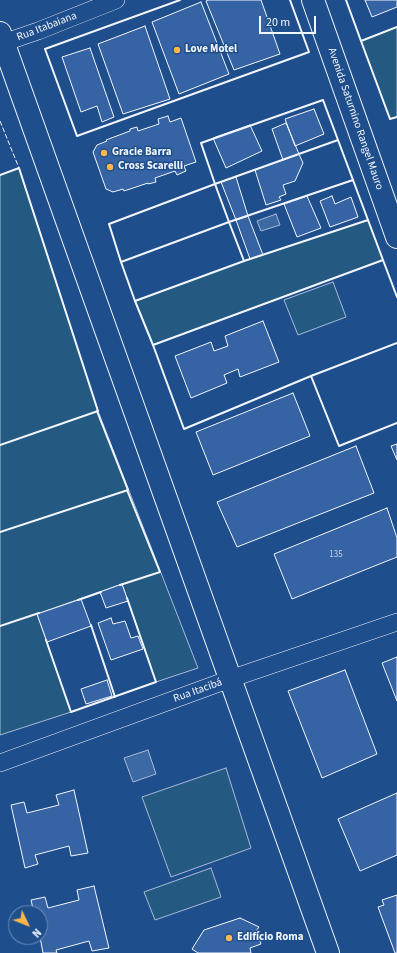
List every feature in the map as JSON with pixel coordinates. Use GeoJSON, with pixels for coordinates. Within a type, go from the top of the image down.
{"type":"FeatureCollection","features":[{"type":"Feature","properties":{"kind":"main road","name":"Avenida Saturnino Rangel Mauro"},"geometry":{"type":"LineString","coordinates":[[313,0],[397,237]]}},
{"type":"Feature","properties":{"kind":"main road"},"geometry":{"type":"LineString","coordinates":[[1,40],[328,953]]}},
{"type":"Feature","properties":{"kind":"street","name":"Rua Itabaiana"},"geometry":{"type":"LineString","coordinates":[[1,40],[38,31],[116,0]]}},
{"type":"Feature","properties":{"kind":"street","name":"Rua Itacibá"},"geometry":{"type":"LineString","coordinates":[[0,763],[230,679],[397,622]]}},
{"type":"Feature","properties":{"kind":"shaded area"},"geometry":{"type":"Polygon","coordinates":[[[397,27],[397,117],[390,119],[361,41],[397,27]]]}},
{"type":"Feature","properties":{"kind":"shaded area"},"geometry":{"type":"Polygon","coordinates":[[[19,168],[98,411],[198,668],[156,682],[122,584],[37,614],[71,712],[0,735],[0,175],[19,168]]]}},
{"type":"Feature","properties":{"kind":"shaded area"},"geometry":{"type":"Polygon","coordinates":[[[276,214],[280,225],[261,231],[257,221],[276,214]]]}},
{"type":"Feature","properties":{"kind":"shaded area"},"geometry":{"type":"Polygon","coordinates":[[[368,220],[383,260],[153,345],[135,301],[244,261],[368,220]]]}},
{"type":"Feature","properties":{"kind":"shaded area"},"geometry":{"type":"Polygon","coordinates":[[[333,282],[346,317],[298,335],[284,300],[333,282]]]}},
{"type":"Feature","properties":{"kind":"shaded area"},"geometry":{"type":"Polygon","coordinates":[[[148,750],[156,774],[133,782],[124,758],[148,750]]]}},
{"type":"Feature","properties":{"kind":"shaded area"},"geometry":{"type":"Polygon","coordinates":[[[226,768],[251,848],[171,877],[142,797],[226,768]]]}},
{"type":"Feature","properties":{"kind":"shaded area"},"geometry":{"type":"Polygon","coordinates":[[[211,868],[221,897],[155,920],[144,892],[211,868]]]}},
{"type":"Feature","properties":{"kind":"building"},"geometry":{"type":"Polygon","coordinates":[[[261,0],[280,54],[234,70],[206,1],[261,0]]]}},
{"type":"Feature","properties":{"kind":"building"},"geometry":{"type":"Polygon","coordinates":[[[365,0],[397,0],[397,7],[372,17],[365,0]]]}},
{"type":"Feature","properties":{"kind":"building"},"geometry":{"type":"Polygon","coordinates":[[[201,2],[229,74],[179,94],[152,22],[201,2]]]}},
{"type":"Feature","properties":{"kind":"building"},"geometry":{"type":"Polygon","coordinates":[[[145,26],[170,99],[123,114],[98,44],[145,26]]]}},
{"type":"Feature","properties":{"kind":"building"},"geometry":{"type":"Polygon","coordinates":[[[90,48],[114,117],[102,122],[97,106],[81,112],[62,57],[90,48]]]}},
{"type":"Feature","properties":{"kind":"building"},"geometry":{"type":"Polygon","coordinates":[[[314,109],[324,134],[295,146],[285,119],[314,109]]]}},
{"type":"Feature","properties":{"kind":"building"},"geometry":{"type":"Polygon","coordinates":[[[168,116],[170,122],[181,118],[196,162],[184,166],[186,171],[177,175],[175,171],[155,178],[156,182],[148,183],[124,191],[123,189],[113,192],[106,189],[93,152],[97,145],[130,131],[130,129],[137,127],[138,131],[159,124],[158,119],[168,116]]]}},
{"type":"Feature","properties":{"kind":"building"},"geometry":{"type":"Polygon","coordinates":[[[286,123],[299,154],[283,160],[272,129],[286,123]]]}},
{"type":"Feature","properties":{"kind":"building"},"geometry":{"type":"Polygon","coordinates":[[[250,125],[262,151],[226,168],[213,138],[250,125]]]}},
{"type":"Feature","properties":{"kind":"building"},"geometry":{"type":"Polygon","coordinates":[[[299,154],[303,163],[295,181],[283,185],[286,194],[279,197],[281,200],[266,205],[255,170],[299,154]]]}},
{"type":"Feature","properties":{"kind":"building"},"geometry":{"type":"Polygon","coordinates":[[[236,177],[248,216],[236,220],[221,182],[236,177]]]}},
{"type":"Feature","properties":{"kind":"building"},"geometry":{"type":"Polygon","coordinates":[[[307,196],[321,228],[297,237],[284,204],[307,196]]]}},
{"type":"Feature","properties":{"kind":"building"},"geometry":{"type":"Polygon","coordinates":[[[332,196],[335,204],[351,197],[358,217],[330,227],[320,201],[332,196]]]}},
{"type":"Feature","properties":{"kind":"building"},"geometry":{"type":"Polygon","coordinates":[[[248,216],[263,255],[250,259],[236,220],[248,216]]]}},
{"type":"Feature","properties":{"kind":"building"},"geometry":{"type":"Polygon","coordinates":[[[263,321],[279,362],[240,377],[238,369],[224,375],[227,383],[191,398],[175,356],[211,342],[214,351],[228,346],[225,336],[263,321]]]}},
{"type":"Feature","properties":{"kind":"building"},"geometry":{"type":"Polygon","coordinates":[[[293,393],[310,436],[213,475],[196,432],[293,393]]]}},
{"type":"Feature","properties":{"kind":"building"},"geometry":{"type":"Polygon","coordinates":[[[397,444],[397,460],[391,446],[397,444]]]}},
{"type":"Feature","properties":{"kind":"building"},"geometry":{"type":"Polygon","coordinates":[[[356,446],[374,493],[237,547],[217,502],[356,446]]]}},
{"type":"Feature","properties":{"kind":"building"},"geometry":{"type":"Polygon","coordinates":[[[387,508],[397,538],[397,557],[292,599],[274,554],[387,508]]]}},
{"type":"Feature","properties":{"kind":"building"},"geometry":{"type":"Polygon","coordinates":[[[122,584],[128,601],[106,608],[100,592],[122,584]]]}},
{"type":"Feature","properties":{"kind":"building"},"geometry":{"type":"Polygon","coordinates":[[[81,599],[91,626],[47,642],[37,614],[81,599]]]}},
{"type":"Feature","properties":{"kind":"building"},"geometry":{"type":"Polygon","coordinates":[[[111,618],[113,624],[125,621],[131,638],[138,636],[143,649],[111,660],[98,623],[111,618]]]}},
{"type":"Feature","properties":{"kind":"building"},"geometry":{"type":"Polygon","coordinates":[[[397,657],[397,701],[382,663],[397,657]]]}},
{"type":"Feature","properties":{"kind":"building"},"geometry":{"type":"Polygon","coordinates":[[[345,670],[377,754],[322,778],[288,691],[345,670]]]}},
{"type":"Feature","properties":{"kind":"building"},"geometry":{"type":"Polygon","coordinates":[[[107,680],[112,696],[86,704],[81,689],[107,680]]]}},
{"type":"Feature","properties":{"kind":"building"},"geometry":{"type":"Polygon","coordinates":[[[74,790],[88,853],[71,856],[69,846],[35,855],[38,864],[25,868],[11,805],[24,802],[27,813],[59,805],[56,795],[74,790]]]}},
{"type":"Feature","properties":{"kind":"building"},"geometry":{"type":"Polygon","coordinates":[[[397,793],[397,855],[360,871],[338,819],[397,793]]]}},
{"type":"Feature","properties":{"kind":"building"},"geometry":{"type":"Polygon","coordinates":[[[94,886],[109,948],[92,951],[89,941],[56,950],[57,953],[43,953],[42,945],[48,945],[48,908],[79,900],[77,890],[94,886]]]}},
{"type":"Feature","properties":{"kind":"building"},"geometry":{"type":"Polygon","coordinates":[[[397,895],[397,953],[395,953],[378,907],[384,905],[382,900],[397,895]]]}},
{"type":"Feature","properties":{"kind":"building"},"geometry":{"type":"Polygon","coordinates":[[[45,897],[47,905],[32,905],[31,900],[45,897]]]}},
{"type":"Feature","properties":{"kind":"building","name":"Edifício Roma"},"geometry":{"type":"Polygon","coordinates":[[[240,918],[259,927],[256,931],[261,944],[250,948],[251,953],[198,953],[192,949],[204,930],[240,918]]]}},
{"type":"Feature","properties":{"kind":"fence"},"geometry":{"type":"LineString","coordinates":[[0,121],[19,168],[0,175]]}},
{"type":"Feature","properties":{"kind":"wall"},"geometry":{"type":"LineString","coordinates":[[180,0],[45,49],[77,136],[309,52],[290,0]]}},
{"type":"Feature","properties":{"kind":"wall"},"geometry":{"type":"LineString","coordinates":[[346,0],[361,41]]}},
{"type":"Feature","properties":{"kind":"wall"},"geometry":{"type":"LineString","coordinates":[[397,27],[361,41],[390,119],[397,117]]}},
{"type":"Feature","properties":{"kind":"wall"},"geometry":{"type":"LineString","coordinates":[[323,100],[338,140],[215,184],[201,143],[323,100]]}},
{"type":"Feature","properties":{"kind":"wall"},"geometry":{"type":"LineString","coordinates":[[338,140],[353,180],[229,222],[215,184],[338,140]]}},
{"type":"Feature","properties":{"kind":"wall"},"geometry":{"type":"LineString","coordinates":[[0,175],[19,168],[98,411],[0,445]]}},
{"type":"Feature","properties":{"kind":"wall"},"geometry":{"type":"LineString","coordinates":[[353,180],[368,220],[244,261],[229,222],[353,180]]}},
{"type":"Feature","properties":{"kind":"wall"},"geometry":{"type":"LineString","coordinates":[[215,184],[229,222],[121,262],[109,224],[215,184]]}},
{"type":"Feature","properties":{"kind":"wall"},"geometry":{"type":"LineString","coordinates":[[368,220],[383,260],[153,345],[135,301],[244,261],[368,220]]}},
{"type":"Feature","properties":{"kind":"wall"},"geometry":{"type":"LineString","coordinates":[[229,222],[244,261],[135,301],[121,262],[229,222]]}},
{"type":"Feature","properties":{"kind":"wall"},"geometry":{"type":"LineString","coordinates":[[397,297],[383,260],[153,345],[184,429],[311,376],[397,343]]}},
{"type":"Feature","properties":{"kind":"wall"},"geometry":{"type":"LineString","coordinates":[[313,375],[311,376],[339,446],[397,423]]}},
{"type":"Feature","properties":{"kind":"wall"},"geometry":{"type":"LineString","coordinates":[[0,532],[128,490],[97,411]]}},
{"type":"Feature","properties":{"kind":"wall"},"geometry":{"type":"LineString","coordinates":[[127,490],[160,572]]}},
{"type":"Feature","properties":{"kind":"wall"},"geometry":{"type":"LineString","coordinates":[[120,585],[160,572]]}},
{"type":"Feature","properties":{"kind":"wall"},"geometry":{"type":"LineString","coordinates":[[78,600],[101,592]]}},
{"type":"Feature","properties":{"kind":"wall"},"geometry":{"type":"LineString","coordinates":[[46,640],[71,712],[156,682],[127,598]]}},
{"type":"Feature","properties":{"kind":"wall"},"geometry":{"type":"LineString","coordinates":[[0,626],[39,613]]}},
{"type":"Feature","properties":{"kind":"wall"},"geometry":{"type":"LineString","coordinates":[[91,625],[115,697]]}},
{"type":"Feature","properties":{"kind":"place","name":"Love Motel"},"geometry":{"type":"Point","coordinates":[177,50]}},
{"type":"Feature","properties":{"kind":"place","name":"Gracie Barra"},"geometry":{"type":"Point","coordinates":[104,153]}},
{"type":"Feature","properties":{"kind":"place","name":"Cross Scarelli"},"geometry":{"type":"Point","coordinates":[110,167]}},
{"type":"Feature","properties":{"kind":"place","name":"Edifício Roma"},"geometry":{"type":"Point","coordinates":[229,938]}}]}
